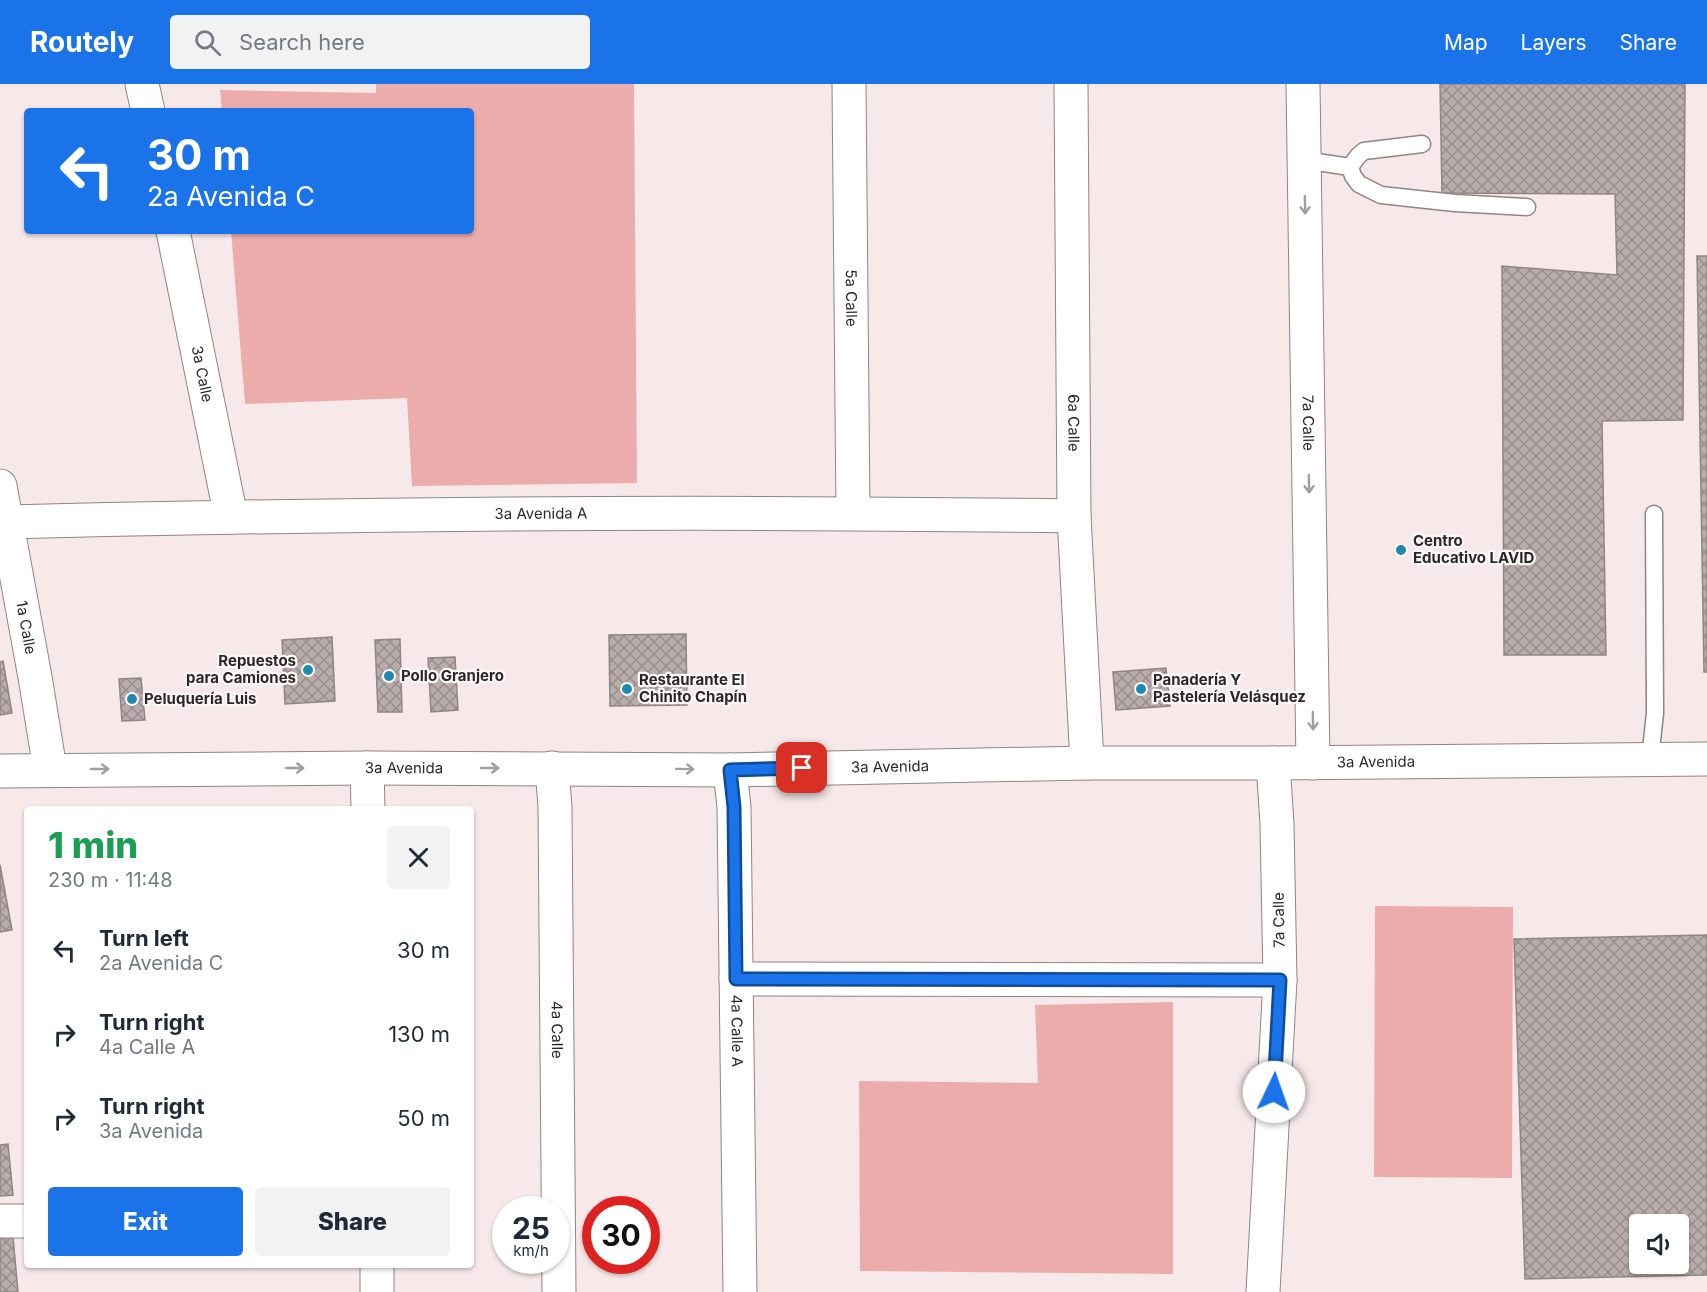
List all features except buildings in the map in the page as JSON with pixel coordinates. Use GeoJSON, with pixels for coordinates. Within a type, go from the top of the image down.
{"type":"FeatureCollection","features":[{"type":"Feature","properties":{"kind":"street"},"geometry":{"type":"LineString","coordinates":[[142,84],[147,108]]}},
{"type":"Feature","properties":{"kind":"street","name":"5a Calle"},"geometry":{"type":"LineString","coordinates":[[849,84],[853,513]]}},
{"type":"Feature","properties":{"kind":"street","name":"6a Calle"},"geometry":{"type":"LineString","coordinates":[[1071,84],[1074,516],[1087,763]]}},
{"type":"Feature","properties":{"kind":"street","name":"7a Calle"},"geometry":{"type":"LineString","coordinates":[[1303,84],[1313,763]]}},
{"type":"Feature","properties":{"kind":"street","name":"3a Calle"},"geometry":{"type":"LineString","coordinates":[[174,234],[231,517]]}},
{"type":"Feature","properties":{"kind":"street","name":"1a Calle"},"geometry":{"type":"LineString","coordinates":[[0,486],[50,769]]}},
{"type":"Feature","properties":{"kind":"street","name":"3a Avenida A"},"geometry":{"type":"LineString","coordinates":[[7,522],[231,517],[853,513],[1074,516]]}},
{"type":"Feature","properties":{"kind":"street","name":"3a Avenida"},"geometry":{"type":"LineString","coordinates":[[0,771],[368,768],[730,770],[1087,763],[1707,759]]}},
{"type":"Feature","properties":{"kind":"street","name":"7a Calle"},"geometry":{"type":"LineString","coordinates":[[1263,1292],[1280,980],[1277,824],[1273,763]]}},
{"type":"Feature","properties":{"kind":"street"},"geometry":{"type":"LineString","coordinates":[[368,768],[368,806]]}},
{"type":"Feature","properties":{"kind":"street","name":"4a Calle"},"geometry":{"type":"LineString","coordinates":[[552,768],[555,807],[560,1292]]}},
{"type":"Feature","properties":{"kind":"street","name":"4a Calle A"},"geometry":{"type":"LineString","coordinates":[[730,770],[734,807],[740,1292]]}},
{"type":"Feature","properties":{"kind":"street"},"geometry":{"type":"LineString","coordinates":[[736,979],[1280,980]]}},
{"type":"Feature","properties":{"kind":"street"},"geometry":{"type":"LineString","coordinates":[[0,1221],[24,1221]]}},
{"type":"Feature","properties":{"kind":"street"},"geometry":{"type":"LineString","coordinates":[[377,1268],[377,1292]]}},
{"type":"Feature","properties":{"kind":"lane"},"geometry":{"type":"LineString","coordinates":[[1350,167],[1365,151],[1422,144]]}},
{"type":"Feature","properties":{"kind":"lane"},"geometry":{"type":"LineString","coordinates":[[1304,160],[1350,167]]}},
{"type":"Feature","properties":{"kind":"lane"},"geometry":{"type":"LineString","coordinates":[[1350,167],[1359,184],[1381,195],[1455,203],[1527,207]]}},
{"type":"Feature","properties":{"kind":"lane"},"geometry":{"type":"LineString","coordinates":[[1650,759],[1655,713],[1654,513]]}},
{"type":"Feature","properties":{"kind":"shaded area"},"geometry":{"type":"Polygon","coordinates":[[[376,84],[634,84],[637,483],[412,486],[407,398],[245,404],[231,234],[474,234],[474,108],[222,108],[220,90],[376,93],[376,84]]]}},
{"type":"Feature","properties":{"kind":"shaded area"},"geometry":{"type":"Polygon","coordinates":[[[1375,906],[1513,907],[1512,1178],[1374,1177],[1375,906]]]}},
{"type":"Feature","properties":{"kind":"shaded area"},"geometry":{"type":"Polygon","coordinates":[[[1173,1002],[1173,1274],[860,1271],[859,1081],[1038,1083],[1035,1005],[1173,1002]]]}},
{"type":"Feature","properties":{"kind":"place","name":"Centro Educativo LAVID"},"geometry":{"type":"Point","coordinates":[1401,550]}},
{"type":"Feature","properties":{"kind":"place","name":"Repuestos para Camiones"},"geometry":{"type":"Point","coordinates":[308,670]}},
{"type":"Feature","properties":{"kind":"place","name":"Pollo Granjero"},"geometry":{"type":"Point","coordinates":[389,676]}},
{"type":"Feature","properties":{"kind":"place","name":"Restaurante El Chinito Chapín"},"geometry":{"type":"Point","coordinates":[627,689]}},
{"type":"Feature","properties":{"kind":"place","name":"Panadería Y Pastelería Velásquez"},"geometry":{"type":"Point","coordinates":[1141,689]}},
{"type":"Feature","properties":{"kind":"place","name":"Peluquería Luis"},"geometry":{"type":"Point","coordinates":[132,699]}},
{"type":"Feature","properties":{"kind":"route"},"geometry":{"type":"LineString","coordinates":[[802,768],[730,770],[734,807],[736,979],[1280,980],[1274,1092]]}}]}
